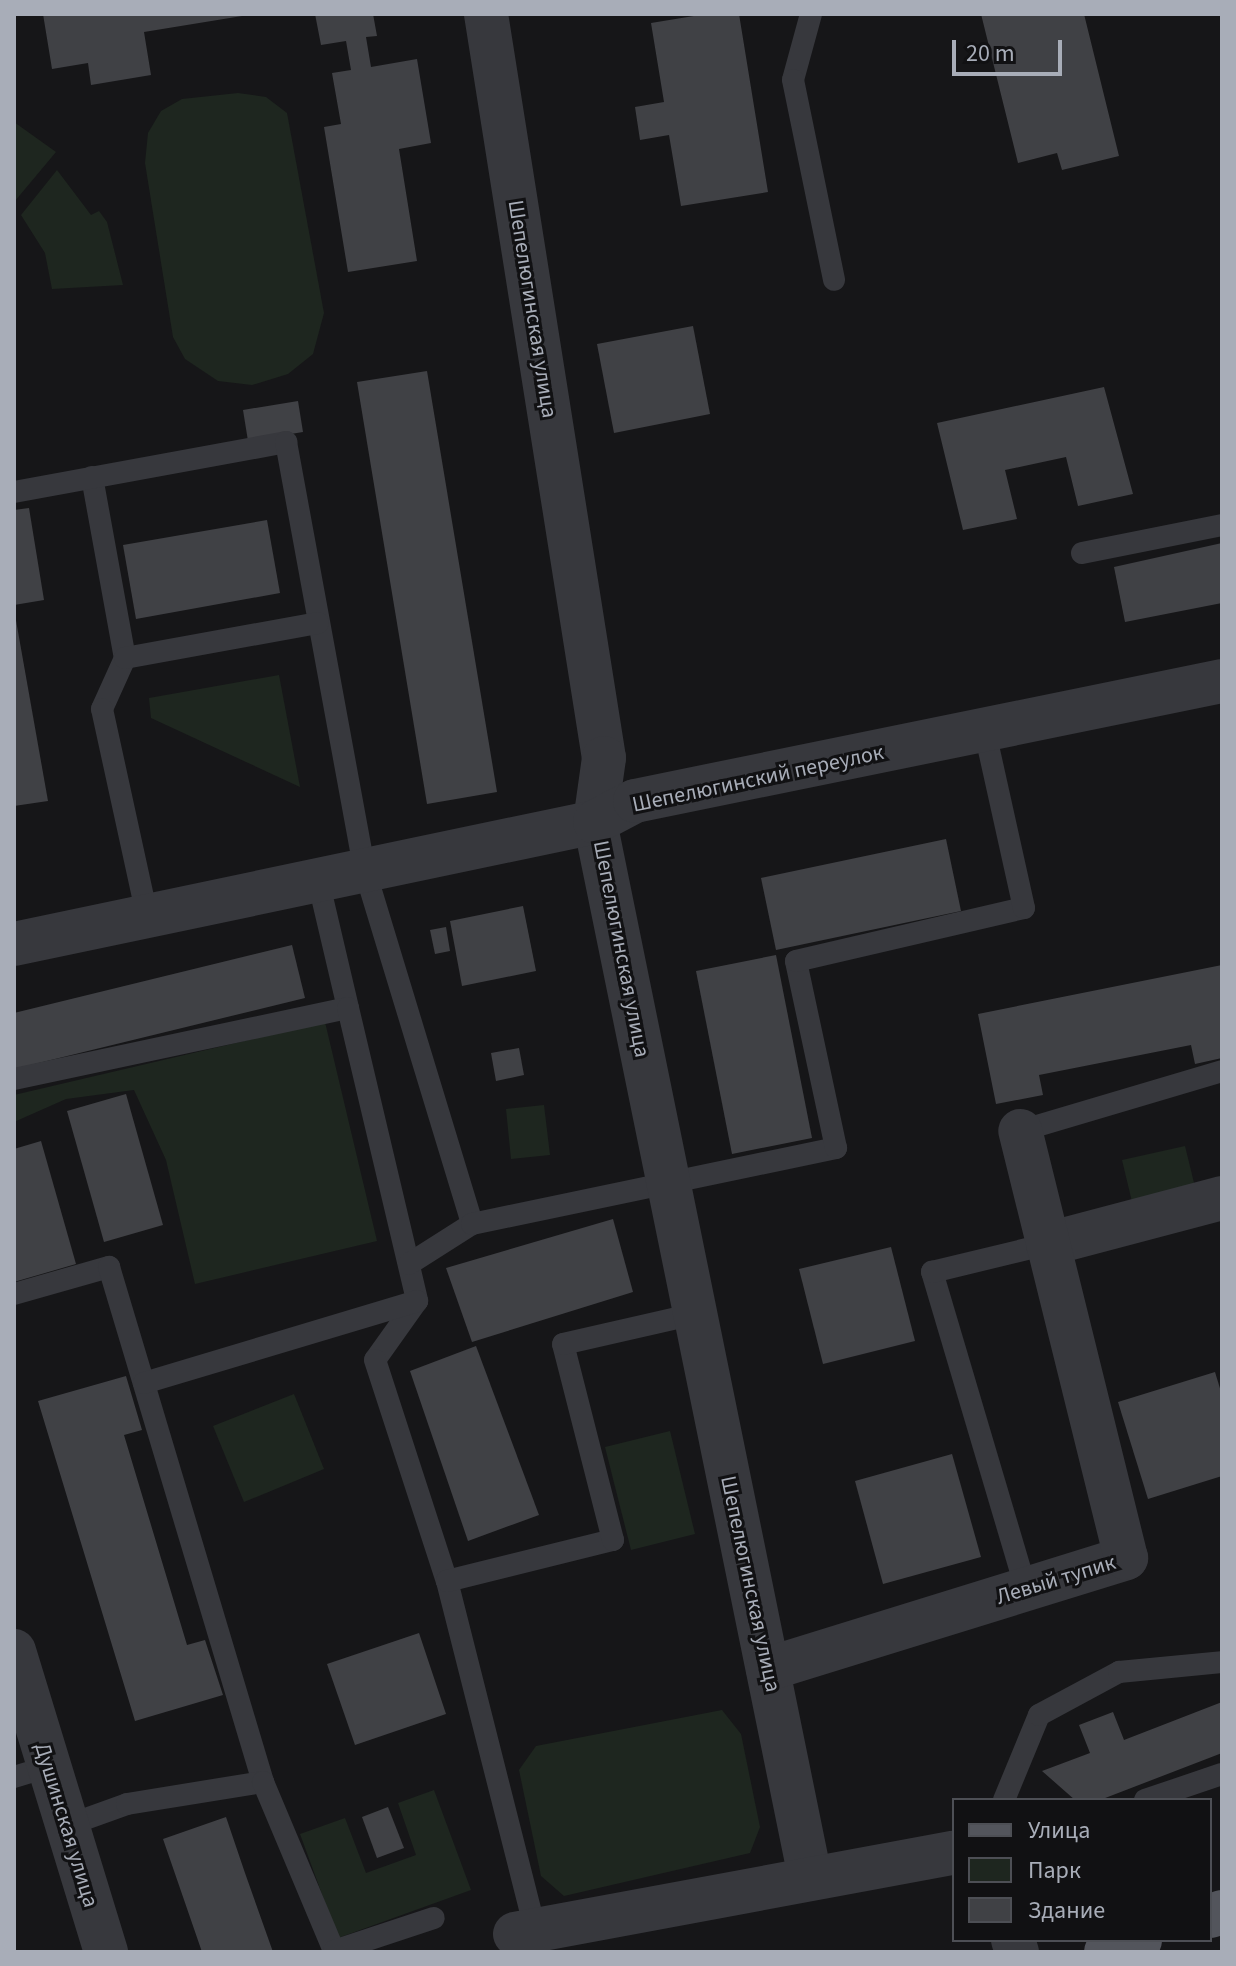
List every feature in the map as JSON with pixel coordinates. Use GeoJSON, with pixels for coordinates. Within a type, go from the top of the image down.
{"type":"FeatureCollection","features":[{"type":"Feature","properties":{"kind":"main road"},"geometry":{"type":"LineString","coordinates":[[1106,1952],[1134,1942]]}},
{"type":"Feature","properties":{"kind":"street","name":"Шепелюгинская улица"},"geometry":{"type":"LineString","coordinates":[[486,14],[604,758],[595,822],[810,1877]]}},
{"type":"Feature","properties":{"kind":"street","name":"Шепелюгинский переулок"},"geometry":{"type":"LineString","coordinates":[[14,944],[595,822],[635,801],[985,732],[1222,681]]}},
{"type":"Feature","properties":{"kind":"street","name":"Левый тупик"},"geometry":{"type":"LineString","coordinates":[[768,1669],[1126,1558],[1020,1131]]}},
{"type":"Feature","properties":{"kind":"street"},"geometry":{"type":"LineString","coordinates":[[1048,1244],[1222,1198]]}},
{"type":"Feature","properties":{"kind":"street","name":"Душинская улица"},"geometry":{"type":"LineString","coordinates":[[14,1651],[31,1772],[66,1826],[106,1952]]}},
{"type":"Feature","properties":{"kind":"street"},"geometry":{"type":"LineString","coordinates":[[525,1931],[952,1853]]}},
{"type":"Feature","properties":{"kind":"lane"},"geometry":{"type":"LineString","coordinates":[[811,14],[793,80],[834,280]]}},
{"type":"Feature","properties":{"kind":"lane"},"geometry":{"type":"LineString","coordinates":[[14,492],[286,442],[365,871],[472,1224]]}},
{"type":"Feature","properties":{"kind":"lane"},"geometry":{"type":"LineString","coordinates":[[92,477],[125,658],[102,709],[147,916]]}},
{"type":"Feature","properties":{"kind":"lane"},"geometry":{"type":"LineString","coordinates":[[1082,553],[1222,525]]}},
{"type":"Feature","properties":{"kind":"lane"},"geometry":{"type":"LineString","coordinates":[[125,658],[318,623]]}},
{"type":"Feature","properties":{"kind":"lane"},"geometry":{"type":"LineString","coordinates":[[409,1264],[472,1224],[668,1178],[836,1148],[796,961],[1024,908],[985,732]]}},
{"type":"Feature","properties":{"kind":"lane"},"geometry":{"type":"LineString","coordinates":[[318,880],[417,1301],[375,1360],[447,1581],[525,1931]]}},
{"type":"Feature","properties":{"kind":"lane"},"geometry":{"type":"LineString","coordinates":[[14,1079],[348,1008]]}},
{"type":"Feature","properties":{"kind":"lane"},"geometry":{"type":"LineString","coordinates":[[1020,1131],[1222,1071]]}},
{"type":"Feature","properties":{"kind":"lane"},"geometry":{"type":"LineString","coordinates":[[1026,1589],[932,1272],[1048,1244]]}},
{"type":"Feature","properties":{"kind":"lane"},"geometry":{"type":"LineString","coordinates":[[14,1294],[109,1267],[263,1782],[334,1951],[434,1918]]}},
{"type":"Feature","properties":{"kind":"lane"},"geometry":{"type":"LineString","coordinates":[[144,1383],[417,1301]]}},
{"type":"Feature","properties":{"kind":"lane"},"geometry":{"type":"LineString","coordinates":[[447,1581],[613,1540],[563,1344],[695,1314]]}},
{"type":"Feature","properties":{"kind":"lane"},"geometry":{"type":"LineString","coordinates":[[1005,1798],[1039,1715],[1119,1672],[1222,1662]]}},
{"type":"Feature","properties":{"kind":"lane"},"geometry":{"type":"LineString","coordinates":[[1151,1798],[1222,1774]]}},
{"type":"Feature","properties":{"kind":"lane"},"geometry":{"type":"LineString","coordinates":[[66,1826],[127,1804],[263,1782]]}},
{"type":"Feature","properties":{"kind":"green space"},"geometry":{"type":"Polygon","coordinates":[[[238,93],[266,97],[287,113],[324,313],[313,354],[288,374],[252,385],[218,381],[185,359],[173,337],[145,163],[148,133],[161,111],[182,99],[238,93]]]}},
{"type":"Feature","properties":{"kind":"green space"},"geometry":{"type":"Polygon","coordinates":[[[14,122],[56,152],[15,201],[14,200],[14,122]]]}},
{"type":"Feature","properties":{"kind":"green space"},"geometry":{"type":"Polygon","coordinates":[[[57,170],[91,215],[99,211],[107,222],[123,285],[52,289],[45,253],[21,215],[57,170]]]}},
{"type":"Feature","properties":{"kind":"green space"},"geometry":{"type":"Polygon","coordinates":[[[279,675],[300,787],[151,718],[149,698],[279,675]]]}},
{"type":"Feature","properties":{"kind":"green space"},"geometry":{"type":"Polygon","coordinates":[[[325,1022],[377,1241],[195,1284],[166,1160],[134,1090],[66,1099],[14,1122],[14,1095],[325,1022]]]}},
{"type":"Feature","properties":{"kind":"green space"},"geometry":{"type":"Polygon","coordinates":[[[544,1105],[550,1155],[511,1159],[506,1109],[544,1105]]]}},
{"type":"Feature","properties":{"kind":"green space"},"geometry":{"type":"Polygon","coordinates":[[[1185,1146],[1196,1191],[1133,1206],[1122,1160],[1185,1146]]]}},
{"type":"Feature","properties":{"kind":"green space"},"geometry":{"type":"Polygon","coordinates":[[[294,1394],[324,1469],[244,1502],[213,1426],[294,1394]]]}},
{"type":"Feature","properties":{"kind":"green space"},"geometry":{"type":"Polygon","coordinates":[[[670,1431],[695,1534],[631,1550],[605,1447],[670,1431]]]}},
{"type":"Feature","properties":{"kind":"green space"},"geometry":{"type":"Polygon","coordinates":[[[722,1710],[741,1734],[760,1827],[750,1853],[564,1896],[541,1876],[519,1770],[536,1746],[722,1710]]]}},
{"type":"Feature","properties":{"kind":"green space"},"geometry":{"type":"Polygon","coordinates":[[[434,1790],[471,1890],[338,1938],[300,1834],[345,1818],[366,1873],[416,1855],[398,1803],[434,1790]]]}},
{"type":"Feature","properties":{"kind":"building"},"geometry":{"type":"Polygon","coordinates":[[[43,14],[242,16],[144,32],[151,75],[91,85],[88,63],[52,69],[43,14]]]}},
{"type":"Feature","properties":{"kind":"building"},"geometry":{"type":"Polygon","coordinates":[[[315,14],[373,14],[377,36],[366,37],[371,67],[417,59],[431,143],[399,149],[417,261],[348,272],[324,127],[341,124],[332,73],[351,70],[346,41],[321,45],[315,14]]]}},
{"type":"Feature","properties":{"kind":"building"},"geometry":{"type":"Polygon","coordinates":[[[706,14],[739,14],[768,192],[681,206],[669,135],[640,140],[635,107],[664,102],[651,23],[706,14]]]}},
{"type":"Feature","properties":{"kind":"building"},"geometry":{"type":"Polygon","coordinates":[[[981,14],[1084,14],[1119,156],[1062,170],[1057,153],[1018,163],[981,14]]]}},
{"type":"Feature","properties":{"kind":"building"},"geometry":{"type":"Polygon","coordinates":[[[693,326],[710,414],[614,433],[597,344],[693,326]]]}},
{"type":"Feature","properties":{"kind":"building"},"geometry":{"type":"Polygon","coordinates":[[[427,371],[497,792],[427,804],[357,382],[427,371]]]}},
{"type":"Feature","properties":{"kind":"building"},"geometry":{"type":"Polygon","coordinates":[[[1104,387],[1133,494],[1078,506],[1066,457],[1005,470],[1017,519],[963,530],[937,423],[1104,387]]]}},
{"type":"Feature","properties":{"kind":"building"},"geometry":{"type":"Polygon","coordinates":[[[298,401],[303,432],[248,441],[243,410],[298,401]]]}},
{"type":"Feature","properties":{"kind":"building"},"geometry":{"type":"Polygon","coordinates":[[[29,508],[44,600],[14,605],[14,510],[29,508]]]}},
{"type":"Feature","properties":{"kind":"building"},"geometry":{"type":"Polygon","coordinates":[[[267,520],[280,593],[136,619],[123,545],[267,520]]]}},
{"type":"Feature","properties":{"kind":"building"},"geometry":{"type":"Polygon","coordinates":[[[1222,543],[1222,603],[1125,622],[1114,567],[1222,543]]]}},
{"type":"Feature","properties":{"kind":"building"},"geometry":{"type":"Polygon","coordinates":[[[14,609],[48,801],[14,806],[14,609]]]}},
{"type":"Feature","properties":{"kind":"building"},"geometry":{"type":"Polygon","coordinates":[[[946,839],[961,911],[776,950],[761,878],[946,839]]]}},
{"type":"Feature","properties":{"kind":"building"},"geometry":{"type":"Polygon","coordinates":[[[523,906],[536,971],[462,986],[450,921],[523,906]]]}},
{"type":"Feature","properties":{"kind":"building"},"geometry":{"type":"Polygon","coordinates":[[[446,927],[450,951],[435,954],[430,930],[446,927]]]}},
{"type":"Feature","properties":{"kind":"building"},"geometry":{"type":"Polygon","coordinates":[[[292,945],[305,998],[14,1069],[14,1013],[292,945]]]}},
{"type":"Feature","properties":{"kind":"building"},"geometry":{"type":"Polygon","coordinates":[[[776,955],[812,1138],[732,1154],[696,971],[776,955]]]}},
{"type":"Feature","properties":{"kind":"building"},"geometry":{"type":"Polygon","coordinates":[[[1222,965],[1222,1058],[1195,1064],[1191,1045],[1039,1075],[1043,1095],[996,1104],[978,1014],[1222,965]]]}},
{"type":"Feature","properties":{"kind":"building"},"geometry":{"type":"Polygon","coordinates":[[[519,1048],[524,1075],[496,1081],[491,1053],[519,1048]]]}},
{"type":"Feature","properties":{"kind":"building"},"geometry":{"type":"Polygon","coordinates":[[[126,1094],[163,1225],[104,1242],[67,1111],[126,1094]]]}},
{"type":"Feature","properties":{"kind":"building"},"geometry":{"type":"Polygon","coordinates":[[[41,1141],[76,1264],[14,1282],[14,1149],[41,1141]]]}},
{"type":"Feature","properties":{"kind":"building"},"geometry":{"type":"Polygon","coordinates":[[[613,1219],[633,1292],[472,1342],[446,1268],[613,1219]]]}},
{"type":"Feature","properties":{"kind":"building"},"geometry":{"type":"Polygon","coordinates":[[[891,1247],[915,1341],[823,1364],[799,1269],[891,1247]]]}},
{"type":"Feature","properties":{"kind":"building"},"geometry":{"type":"Polygon","coordinates":[[[476,1346],[539,1515],[468,1541],[410,1371],[476,1346]]]}},
{"type":"Feature","properties":{"kind":"building"},"geometry":{"type":"Polygon","coordinates":[[[1215,1372],[1222,1395],[1222,1476],[1148,1499],[1118,1402],[1215,1372]]]}},
{"type":"Feature","properties":{"kind":"building"},"geometry":{"type":"Polygon","coordinates":[[[126,1376],[142,1430],[124,1435],[187,1645],[205,1640],[223,1695],[135,1721],[38,1401],[126,1376]]]}},
{"type":"Feature","properties":{"kind":"building"},"geometry":{"type":"Polygon","coordinates":[[[952,1454],[981,1557],[883,1584],[855,1481],[952,1454]]]}},
{"type":"Feature","properties":{"kind":"building"},"geometry":{"type":"Polygon","coordinates":[[[419,1633],[446,1714],[355,1745],[327,1664],[419,1633]]]}},
{"type":"Feature","properties":{"kind":"building"},"geometry":{"type":"Polygon","coordinates":[[[1222,1702],[1222,1753],[1105,1798],[1073,1798],[1042,1771],[1090,1753],[1079,1725],[1113,1712],[1124,1740],[1222,1702]]]}},
{"type":"Feature","properties":{"kind":"building"},"geometry":{"type":"Polygon","coordinates":[[[388,1807],[404,1848],[377,1858],[362,1817],[388,1807]]]}},
{"type":"Feature","properties":{"kind":"building"},"geometry":{"type":"Polygon","coordinates":[[[226,1817],[273,1952],[202,1952],[163,1839],[226,1817]]]}}]}
